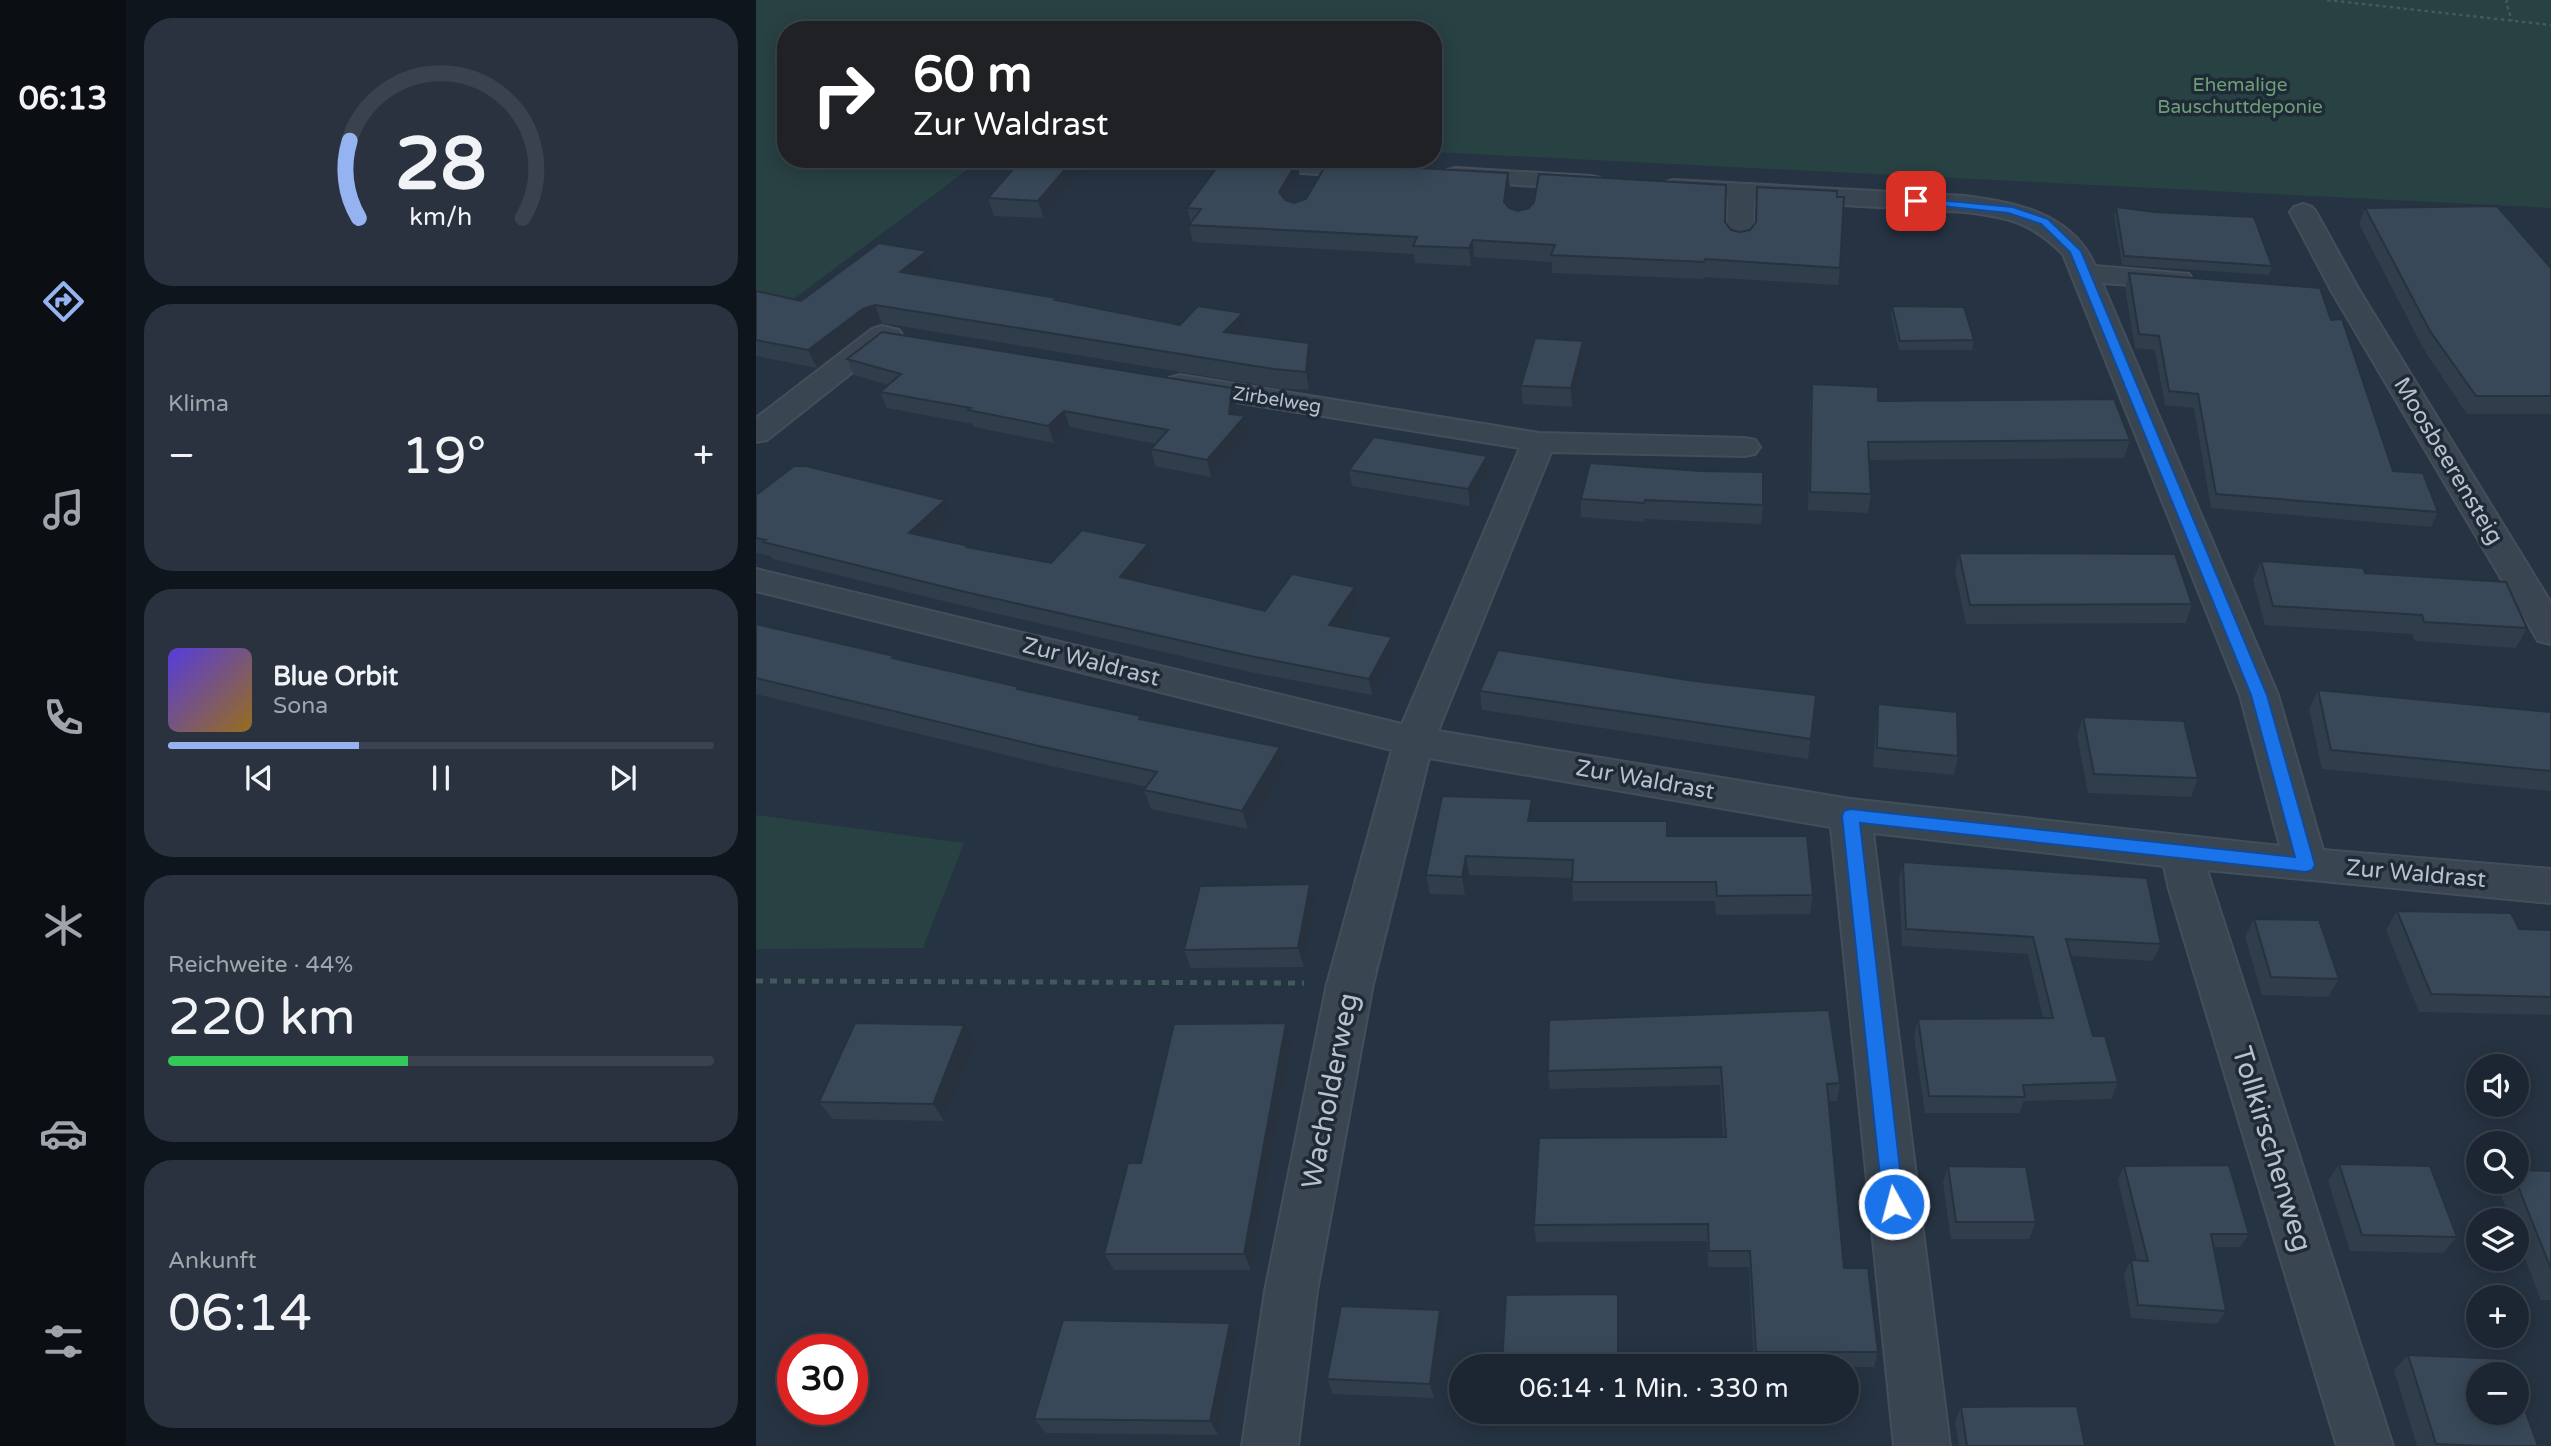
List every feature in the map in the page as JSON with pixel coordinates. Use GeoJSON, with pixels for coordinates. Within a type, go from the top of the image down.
{"type":"FeatureCollection","features":[{"type":"Feature","properties":{"kind":"street"},"geometry":{"type":"LineString","coordinates":[[1251,168],[1316,178],[1404,172]]}},
{"type":"Feature","properties":{"kind":"street"},"geometry":{"type":"LineString","coordinates":[[1432,174],[1621,185]]}},
{"type":"Feature","properties":{"kind":"street"},"geometry":{"type":"LineString","coordinates":[[1522,205],[1527,180]]}},
{"type":"Feature","properties":{"kind":"street"},"geometry":{"type":"LineString","coordinates":[[1647,186],[1965,204],[2010,209],[2044,222],[2057,232],[2075,251],[2087,274],[2259,695],[2306,865]]}},
{"type":"Feature","properties":{"kind":"street"},"geometry":{"type":"LineString","coordinates":[[1740,238],[1741,191]]}},
{"type":"Feature","properties":{"kind":"street","name":"Moosbeerensteig"},"geometry":{"type":"LineString","coordinates":[[2302,212],[2332,289],[2551,632]]}},
{"type":"Feature","properties":{"kind":"street"},"geometry":{"type":"LineString","coordinates":[[2087,274],[2210,282]]}},
{"type":"Feature","properties":{"kind":"street"},"geometry":{"type":"LineString","coordinates":[[756,433],[882,335],[923,342]]}},
{"type":"Feature","properties":{"kind":"street","name":"Zirbelweg"},"geometry":{"type":"LineString","coordinates":[[1153,380],[1539,442],[1744,447]]}},
{"type":"Feature","properties":{"kind":"street"},"geometry":{"type":"LineString","coordinates":[[1414,741],[1539,442]]}},
{"type":"Feature","properties":{"kind":"street","name":"Zur Waldrast"},"geometry":{"type":"LineString","coordinates":[[756,580],[1414,741],[1850,816],[2306,865],[2551,886]]}},
{"type":"Feature","properties":{"kind":"street","name":"Wacholderweg"},"geometry":{"type":"LineString","coordinates":[[1270,1446],[1291,1291],[1350,984],[1414,741]]}},
{"type":"Feature","properties":{"kind":"street"},"geometry":{"type":"LineString","coordinates":[[1850,816],[1922,1446]]}},
{"type":"Feature","properties":{"kind":"street","name":"Tollkirschenweg"},"geometry":{"type":"LineString","coordinates":[[2182,852],[2190,889],[2365,1446]]}},
{"type":"Feature","properties":{"kind":"path"},"geometry":{"type":"LineString","coordinates":[[2327,0],[2551,25]]}},
{"type":"Feature","properties":{"kind":"path"},"geometry":{"type":"LineString","coordinates":[[2508,0],[2506,2],[2512,21]]}},
{"type":"Feature","properties":{"kind":"path"},"geometry":{"type":"LineString","coordinates":[[756,981],[1350,984]]}},
{"type":"Feature","properties":{"kind":"green space","name":"Ehemalige Bauschuttdeponie"},"geometry":{"type":"Polygon","coordinates":[[[756,0],[2551,0],[2551,208],[1442,152],[1442,21],[777,21],[777,168],[970,168],[756,327],[756,0]]]}},
{"type":"Feature","properties":{"kind":"green space"},"geometry":{"type":"Polygon","coordinates":[[[756,815],[964,843],[923,948],[756,949],[756,815]]]}},
{"type":"Feature","properties":{"kind":"building"},"geometry":{"type":"Polygon","coordinates":[[[1014,168],[1066,168],[1038,201],[988,198],[1014,168]]]}},
{"type":"Feature","properties":{"kind":"building"},"geometry":{"type":"Polygon","coordinates":[[[1216,168],[1293,168],[1279,192],[1285,200],[1294,203],[1306,199],[1324,168],[1418,168],[1508,173],[1504,202],[1509,208],[1518,211],[1529,208],[1534,202],[1539,174],[1726,185],[1725,222],[1731,230],[1740,232],[1750,230],[1756,222],[1757,187],[1837,191],[1837,197],[1844,197],[1840,268],[1705,259],[1704,262],[1551,255],[1555,245],[1473,240],[1469,248],[1413,246],[1417,237],[1189,225],[1201,209],[1187,208],[1216,168]]]}},
{"type":"Feature","properties":{"kind":"building"},"geometry":{"type":"Polygon","coordinates":[[[2497,206],[2551,268],[2551,396],[2476,396],[2430,331],[2365,208],[2497,206]]]}},
{"type":"Feature","properties":{"kind":"building"},"geometry":{"type":"Polygon","coordinates":[[[2116,207],[2155,212],[2254,217],[2272,266],[2124,256],[2116,207]]]}},
{"type":"Feature","properties":{"kind":"building"},"geometry":{"type":"Polygon","coordinates":[[[879,243],[927,251],[900,272],[1057,298],[1055,300],[1180,325],[1198,306],[1243,313],[1224,332],[1309,343],[1306,372],[875,305],[863,309],[808,350],[756,340],[756,291],[801,301],[879,243]]]}},
{"type":"Feature","properties":{"kind":"building"},"geometry":{"type":"Polygon","coordinates":[[[2129,273],[2320,288],[2331,320],[2342,319],[2393,471],[2423,473],[2438,512],[2216,494],[2198,394],[2169,391],[2159,336],[2139,334],[2129,273]]]}},
{"type":"Feature","properties":{"kind":"building"},"geometry":{"type":"Polygon","coordinates":[[[1892,306],[1964,307],[1974,340],[1900,341],[1892,306]]]}},
{"type":"Feature","properties":{"kind":"building"},"geometry":{"type":"Polygon","coordinates":[[[882,332],[1232,388],[1229,414],[1245,416],[1207,460],[1151,449],[1168,430],[1064,411],[1048,426],[968,410],[971,408],[880,392],[901,374],[847,359],[882,332]]]}},
{"type":"Feature","properties":{"kind":"building"},"geometry":{"type":"Polygon","coordinates":[[[1535,338],[1583,341],[1571,388],[1521,386],[1535,338]]]}},
{"type":"Feature","properties":{"kind":"building"},"geometry":{"type":"Polygon","coordinates":[[[1812,384],[1878,387],[1878,401],[2114,399],[2130,440],[1868,442],[1871,494],[1810,492],[1812,384]]]}},
{"type":"Feature","properties":{"kind":"building"},"geometry":{"type":"Polygon","coordinates":[[[1374,437],[1487,456],[1468,489],[1349,470],[1374,437]]]}},
{"type":"Feature","properties":{"kind":"building"},"geometry":{"type":"Polygon","coordinates":[[[1590,463],[1701,471],[1763,472],[1763,505],[1581,499],[1590,463]]]}},
{"type":"Feature","properties":{"kind":"building"},"geometry":{"type":"Polygon","coordinates":[[[794,466],[806,466],[945,500],[909,533],[969,546],[967,547],[1051,563],[1082,530],[1148,544],[1120,577],[1265,611],[1292,574],[1355,587],[1329,625],[1392,637],[1369,679],[1245,655],[961,591],[763,542],[766,540],[756,538],[756,495],[794,466]]]}},
{"type":"Feature","properties":{"kind":"building"},"geometry":{"type":"Polygon","coordinates":[[[1959,553],[2175,554],[2192,604],[1970,605],[1959,553]]]}},
{"type":"Feature","properties":{"kind":"building"},"geometry":{"type":"Polygon","coordinates":[[[2261,561],[2363,568],[2365,573],[2506,582],[2527,628],[2424,622],[2422,615],[2273,606],[2261,561]]]}},
{"type":"Feature","properties":{"kind":"building"},"geometry":{"type":"Polygon","coordinates":[[[756,624],[1019,687],[1017,689],[1141,716],[1139,719],[1280,747],[1242,811],[1144,790],[1157,772],[756,678],[756,624]]]}},
{"type":"Feature","properties":{"kind":"building"},"geometry":{"type":"Polygon","coordinates":[[[1498,650],[1694,681],[1816,695],[1811,739],[1480,691],[1498,650]]]}},
{"type":"Feature","properties":{"kind":"building"},"geometry":{"type":"Polygon","coordinates":[[[2318,690],[2551,712],[2551,771],[2331,750],[2318,690]]]}},
{"type":"Feature","properties":{"kind":"building"},"geometry":{"type":"Polygon","coordinates":[[[1878,704],[1957,712],[1958,756],[1877,748],[1878,704]]]}},
{"type":"Feature","properties":{"kind":"building"},"geometry":{"type":"Polygon","coordinates":[[[2083,717],[2184,721],[2198,778],[2094,774],[2083,717]]]}},
{"type":"Feature","properties":{"kind":"building"},"geometry":{"type":"Polygon","coordinates":[[[1442,796],[1532,799],[1528,821],[1667,821],[1667,836],[1807,836],[1813,895],[1717,896],[1716,882],[1572,882],[1573,860],[1466,856],[1462,877],[1426,875],[1442,796]]]}},
{"type":"Feature","properties":{"kind":"building"},"geometry":{"type":"Polygon","coordinates":[[[1903,862],[2147,878],[2161,944],[2066,939],[2093,1036],[2105,1036],[2118,1082],[2023,1085],[2025,1097],[1929,1096],[1918,1019],[2053,1018],[2033,937],[1906,929],[1903,862]]]}},
{"type":"Feature","properties":{"kind":"building"},"geometry":{"type":"Polygon","coordinates":[[[1310,884],[1298,948],[1184,950],[1200,886],[1310,884]]]}},
{"type":"Feature","properties":{"kind":"building"},"geometry":{"type":"Polygon","coordinates":[[[2397,911],[2511,913],[2519,929],[2551,930],[2551,997],[2431,994],[2397,911]]]}},
{"type":"Feature","properties":{"kind":"building"},"geometry":{"type":"Polygon","coordinates":[[[2254,919],[2319,920],[2339,979],[2271,977],[2254,919]]]}},
{"type":"Feature","properties":{"kind":"building"},"geometry":{"type":"Polygon","coordinates":[[[1829,1010],[1840,1083],[1827,1084],[1844,1268],[1868,1268],[1878,1352],[1756,1352],[1750,1251],[1709,1251],[1708,1224],[1534,1225],[1539,1138],[1726,1137],[1721,1067],[1548,1071],[1549,1020],[1829,1010]]]}},
{"type":"Feature","properties":{"kind":"building"},"geometry":{"type":"Polygon","coordinates":[[[855,1023],[964,1025],[933,1104],[819,1102],[855,1023]]]}},
{"type":"Feature","properties":{"kind":"building"},"geometry":{"type":"Polygon","coordinates":[[[1286,1023],[1244,1254],[1104,1254],[1128,1163],[1141,1163],[1174,1024],[1286,1023]]]}},
{"type":"Feature","properties":{"kind":"building"},"geometry":{"type":"Polygon","coordinates":[[[2339,1164],[2430,1166],[2457,1237],[2362,1235],[2339,1164]]]}},
{"type":"Feature","properties":{"kind":"building"},"geometry":{"type":"Polygon","coordinates":[[[2229,1165],[2249,1234],[2211,1234],[2226,1311],[2138,1305],[2131,1260],[2148,1261],[2124,1166],[2229,1165]]]}},
{"type":"Feature","properties":{"kind":"building"},"geometry":{"type":"Polygon","coordinates":[[[1948,1166],[2026,1167],[2036,1222],[1956,1222],[1948,1166]]]}},
{"type":"Feature","properties":{"kind":"building"},"geometry":{"type":"Polygon","coordinates":[[[2529,1170],[2551,1171],[2551,1269],[2529,1208],[2521,1194],[2529,1194],[2529,1170]]]}},
{"type":"Feature","properties":{"kind":"building"},"geometry":{"type":"Polygon","coordinates":[[[1618,1294],[1618,1354],[1503,1354],[1506,1295],[1618,1294]]]}},
{"type":"Feature","properties":{"kind":"building"},"geometry":{"type":"Polygon","coordinates":[[[1341,1306],[1440,1310],[1430,1384],[1327,1379],[1341,1306]]]}},
{"type":"Feature","properties":{"kind":"building"},"geometry":{"type":"Polygon","coordinates":[[[1063,1320],[1230,1323],[1210,1421],[1034,1419],[1063,1320]]]}},
{"type":"Feature","properties":{"kind":"building"},"geometry":{"type":"Polygon","coordinates":[[[2408,1355],[2507,1359],[2508,1362],[2466,1362],[2466,1425],[2529,1425],[2529,1421],[2538,1446],[2436,1444],[2408,1355]]]}},
{"type":"Feature","properties":{"kind":"building"},"geometry":{"type":"Polygon","coordinates":[[[2077,1406],[2085,1446],[1967,1446],[1961,1407],[2077,1406]]]}},
{"type":"Feature","properties":{"kind":"route"},"geometry":{"type":"LineString","coordinates":[[1894,1204],[1850,816],[2306,865],[2259,695],[2087,274],[2075,251],[2044,222],[2010,209],[1916,201]]}}]}
